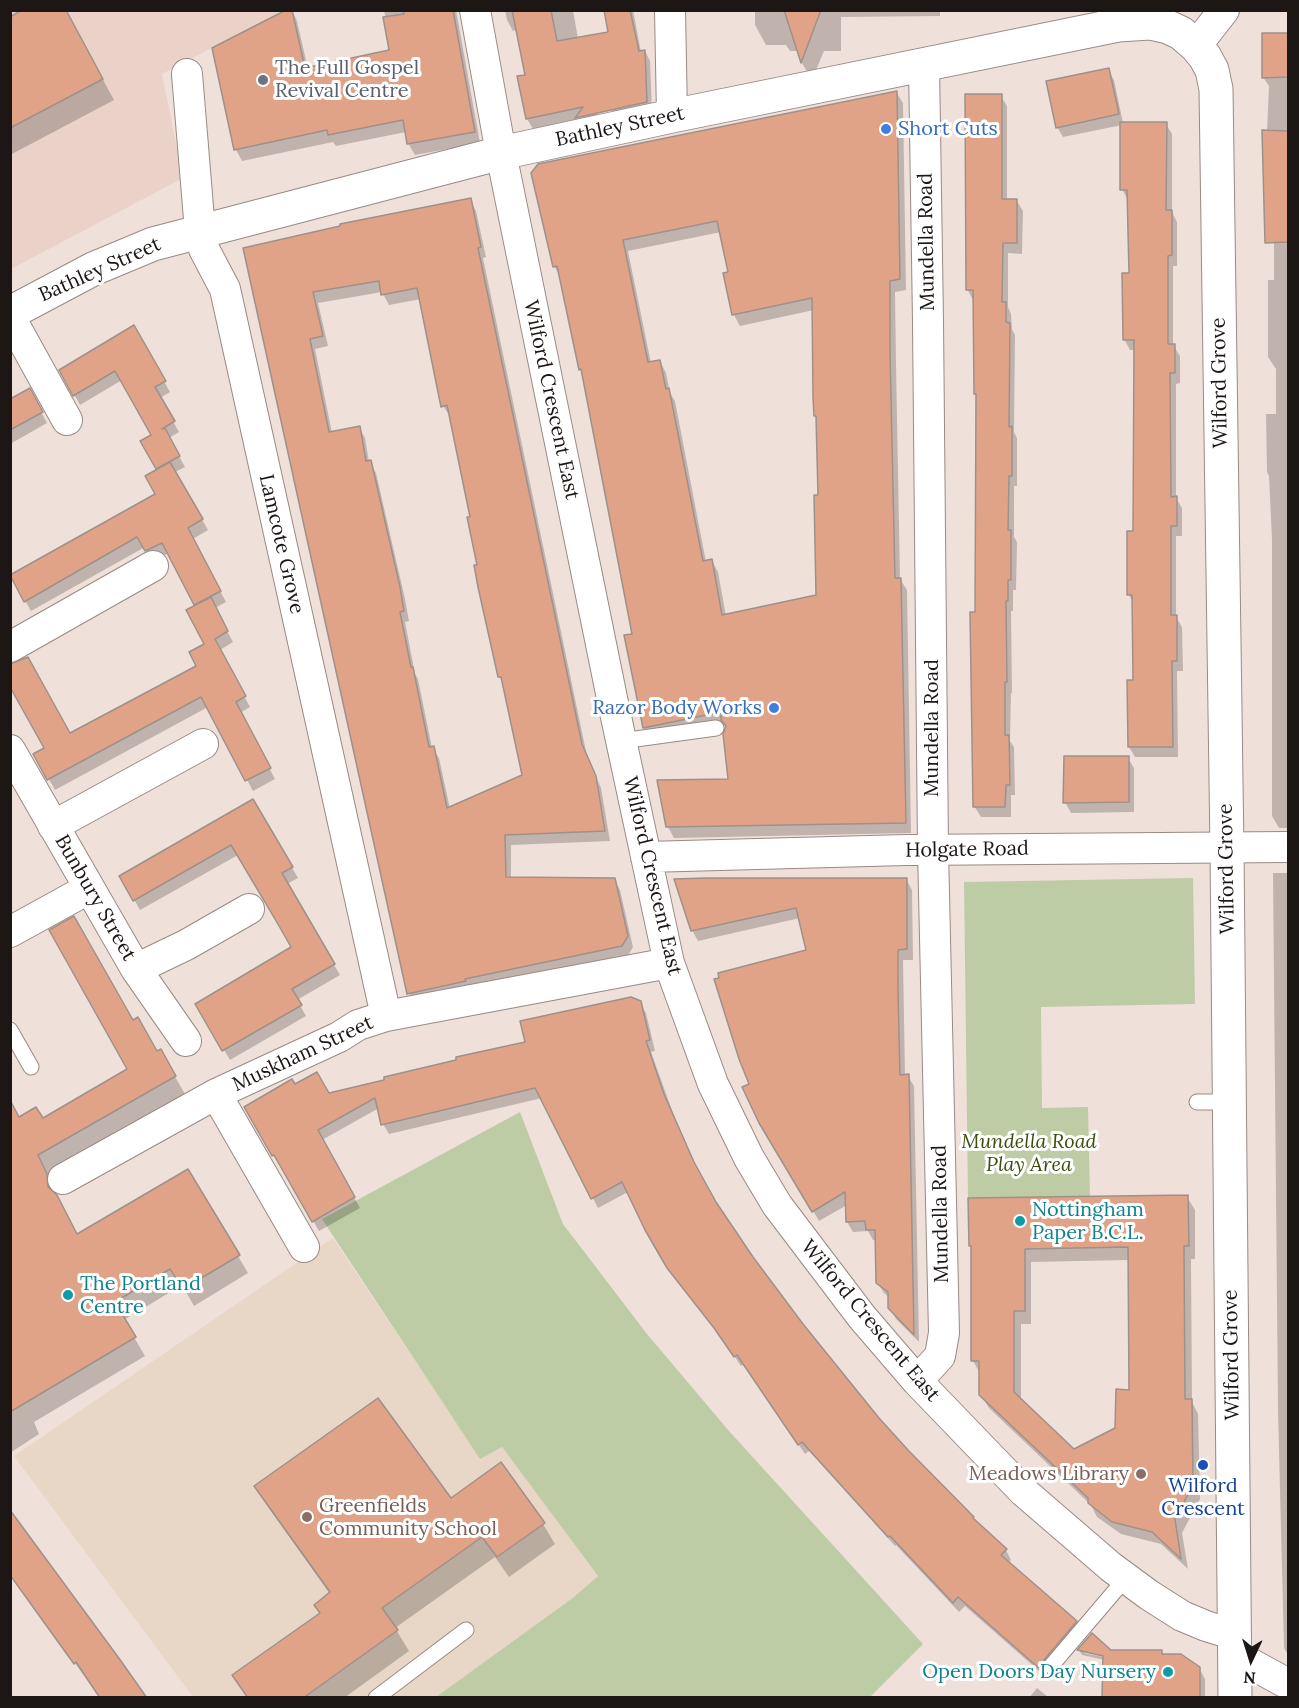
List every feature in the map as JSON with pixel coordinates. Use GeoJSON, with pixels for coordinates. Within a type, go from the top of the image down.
{"type":"FeatureCollection","features":[{"type":"Feature","properties":{"kind":"street","name":"Wilford Crescent East"},"geometry":{"type":"LineString","coordinates":[[475,10],[501,153],[621,741],[669,963],[713,1084],[749,1158],[777,1205],[862,1317],[917,1381],[1024,1491],[1126,1578],[1182,1616],[1206,1626],[1288,1684]]}},
{"type":"Feature","properties":{"kind":"street"},"geometry":{"type":"LineString","coordinates":[[670,10],[672,116]]}},
{"type":"Feature","properties":{"kind":"street"},"geometry":{"type":"LineString","coordinates":[[1196,46],[1224,10]]}},
{"type":"Feature","properties":{"kind":"street","name":"Bathley Street"},"geometry":{"type":"LineString","coordinates":[[10,315],[104,264],[153,244],[501,153],[1118,24],[1150,23],[1168,27],[1181,33],[1196,46]]}},
{"type":"Feature","properties":{"kind":"street","name":"Wilford Grove"},"geometry":{"type":"LineString","coordinates":[[1196,46],[1212,70],[1216,89],[1227,849],[1235,1698]]}},
{"type":"Feature","properties":{"kind":"street","name":"Mundella Road"},"geometry":{"type":"LineString","coordinates":[[917,1381],[940,1356],[944,1333],[933,850],[924,65]]}},
{"type":"Feature","properties":{"kind":"street","name":"Lamcote Grove"},"geometry":{"type":"LineString","coordinates":[[187,74],[204,249],[225,289],[386,1016]]}},
{"type":"Feature","properties":{"kind":"street"},"geometry":{"type":"LineString","coordinates":[[10,315],[68,420]]}},
{"type":"Feature","properties":{"kind":"street"},"geometry":{"type":"LineString","coordinates":[[10,647],[153,566]]}},
{"type":"Feature","properties":{"kind":"street"},"geometry":{"type":"LineString","coordinates":[[53,826],[203,744]]}},
{"type":"Feature","properties":{"kind":"street","name":"Bunbury Street"},"geometry":{"type":"LineString","coordinates":[[10,750],[136,969],[186,1041]]}},
{"type":"Feature","properties":{"kind":"street","name":"Holgate Road"},"geometry":{"type":"LineString","coordinates":[[646,857],[933,850],[1288,847]]}},
{"type":"Feature","properties":{"kind":"street"},"geometry":{"type":"LineString","coordinates":[[10,932],[88,889]]}},
{"type":"Feature","properties":{"kind":"street"},"geometry":{"type":"LineString","coordinates":[[136,969],[186,945],[249,909]]}},
{"type":"Feature","properties":{"kind":"street","name":"Muskham Street"},"geometry":{"type":"LineString","coordinates":[[63,1179],[216,1094],[339,1037],[358,1025],[386,1016],[669,963]]}},
{"type":"Feature","properties":{"kind":"street"},"geometry":{"type":"LineString","coordinates":[[216,1094],[304,1247]]}},
{"type":"Feature","properties":{"kind":"lane"},"geometry":{"type":"LineString","coordinates":[[621,741],[716,728]]}},
{"type":"Feature","properties":{"kind":"lane"},"geometry":{"type":"LineString","coordinates":[[10,1030],[31,1067]]}},
{"type":"Feature","properties":{"kind":"lane"},"geometry":{"type":"LineString","coordinates":[[1197,1102],[1229,1102]]}},
{"type":"Feature","properties":{"kind":"lane"},"geometry":{"type":"LineString","coordinates":[[1052,1666],[1126,1578]]}},
{"type":"Feature","properties":{"kind":"lane"},"geometry":{"type":"LineString","coordinates":[[376,1698],[466,1630]]}},
{"type":"Feature","properties":{"kind":"shaded area"},"geometry":{"type":"Polygon","coordinates":[[[11,11],[282,11],[162,74],[183,178],[11,269],[11,11]]]}},
{"type":"Feature","properties":{"kind":"shaded area","name":"Greenfields Community School"},"geometry":{"type":"Polygon","coordinates":[[[333,1238],[480,1458],[502,1447],[598,1576],[574,1597],[436,1697],[193,1697],[14,1456],[333,1238]]]}},
{"type":"Feature","properties":{"kind":"green space","name":"Mundella Road Play Area"},"geometry":{"type":"Polygon","coordinates":[[[1193,878],[1195,1004],[1041,1007],[1042,1108],[1088,1107],[1090,1197],[968,1198],[964,882],[1193,878]]]}},
{"type":"Feature","properties":{"kind":"green space"},"geometry":{"type":"Polygon","coordinates":[[[520,1112],[563,1224],[647,1334],[729,1431],[923,1644],[870,1697],[436,1697],[574,1597],[598,1576],[502,1447],[480,1459],[322,1219],[520,1112]]]}},
{"type":"Feature","properties":{"kind":"building"},"geometry":{"type":"Polygon","coordinates":[[[22,10],[66,10],[103,79],[10,128],[10,17],[22,10]]]}},
{"type":"Feature","properties":{"kind":"building"},"geometry":{"type":"Polygon","coordinates":[[[286,10],[292,10],[305,68],[389,50],[383,17],[404,14],[403,10],[453,10],[475,132],[407,144],[403,120],[328,135],[327,130],[234,150],[212,48],[286,10]]]}},
{"type":"Feature","properties":{"kind":"building"},"geometry":{"type":"Polygon","coordinates":[[[512,10],[551,10],[557,41],[608,32],[604,10],[630,10],[639,51],[645,50],[647,102],[575,118],[583,107],[526,119],[517,76],[525,75],[512,10]]]}},
{"type":"Feature","properties":{"kind":"building"},"geometry":{"type":"Polygon","coordinates":[[[784,10],[821,10],[801,63],[784,10]]]}},
{"type":"Feature","properties":{"kind":"building"},"geometry":{"type":"Polygon","coordinates":[[[1262,33],[1288,33],[1288,77],[1262,78],[1262,33]]]}},
{"type":"Feature","properties":{"kind":"building"},"geometry":{"type":"Polygon","coordinates":[[[1109,68],[1119,114],[1056,128],[1046,81],[1109,68]]]}},
{"type":"Feature","properties":{"kind":"building"},"geometry":{"type":"Polygon","coordinates":[[[897,91],[900,279],[890,281],[890,353],[895,578],[901,578],[906,823],[666,827],[657,780],[728,779],[723,734],[726,726],[721,720],[721,712],[643,728],[624,635],[632,634],[581,369],[579,370],[557,266],[553,267],[531,173],[538,164],[897,91]],[[717,221],[623,240],[648,362],[660,360],[666,389],[669,388],[703,561],[712,559],[722,615],[816,595],[814,495],[818,495],[816,416],[814,416],[813,398],[812,298],[732,315],[723,273],[728,272],[717,221]]]}},
{"type":"Feature","properties":{"kind":"building"},"geometry":{"type":"Polygon","coordinates":[[[965,94],[1002,94],[1002,199],[1017,199],[1017,243],[1003,243],[1002,302],[1006,302],[1006,322],[1010,323],[1009,427],[1012,426],[1012,476],[1009,476],[1008,530],[1011,530],[1011,580],[1008,580],[1008,601],[1006,601],[1007,682],[1005,682],[1005,735],[1009,735],[1010,785],[1006,785],[1005,807],[973,807],[970,612],[975,612],[976,394],[974,394],[973,290],[966,290],[965,94]]]}},
{"type":"Feature","properties":{"kind":"building"},"geometry":{"type":"Polygon","coordinates":[[[1120,122],[1167,122],[1166,210],[1172,210],[1172,255],[1168,256],[1168,344],[1175,344],[1175,373],[1170,373],[1171,497],[1177,496],[1177,526],[1171,526],[1171,615],[1177,615],[1177,661],[1172,661],[1173,747],[1128,747],[1127,680],[1133,680],[1132,595],[1127,595],[1127,531],[1133,531],[1134,340],[1123,340],[1122,273],[1129,273],[1127,190],[1120,190],[1120,122]]]}},
{"type":"Feature","properties":{"kind":"building"},"geometry":{"type":"Polygon","coordinates":[[[1262,130],[1288,131],[1288,242],[1265,243],[1262,130]]]}},
{"type":"Feature","properties":{"kind":"building"},"geometry":{"type":"Polygon","coordinates":[[[471,198],[481,247],[478,248],[582,744],[596,776],[605,831],[505,835],[506,877],[615,878],[628,936],[622,946],[465,979],[466,981],[407,994],[243,248],[340,226],[340,224],[471,198]],[[379,281],[313,292],[323,336],[310,339],[329,432],[360,426],[366,461],[371,460],[400,587],[404,611],[400,612],[411,667],[413,667],[429,747],[434,746],[447,808],[522,775],[501,677],[498,677],[478,587],[474,565],[477,565],[467,517],[470,517],[447,405],[441,407],[417,288],[381,295],[379,281]]]}},
{"type":"Feature","properties":{"kind":"building"},"geometry":{"type":"Polygon","coordinates":[[[134,325],[166,381],[155,387],[175,421],[162,429],[165,428],[180,456],[156,469],[140,441],[151,435],[115,371],[73,396],[59,370],[134,325]]]}},
{"type":"Feature","properties":{"kind":"building"},"geometry":{"type":"Polygon","coordinates":[[[30,388],[43,412],[10,430],[10,399],[30,388]]]}},
{"type":"Feature","properties":{"kind":"building"},"geometry":{"type":"Polygon","coordinates":[[[170,462],[203,519],[188,528],[221,591],[194,605],[162,543],[145,551],[137,537],[24,602],[10,575],[155,494],[145,476],[170,462]]]}},
{"type":"Feature","properties":{"kind":"building"},"geometry":{"type":"Polygon","coordinates":[[[211,597],[228,631],[215,639],[246,696],[236,702],[271,768],[245,781],[201,697],[47,780],[33,754],[44,748],[10,687],[10,664],[28,657],[70,733],[196,666],[189,652],[204,644],[186,610],[211,597]]]}},
{"type":"Feature","properties":{"kind":"building"},"geometry":{"type":"Polygon","coordinates":[[[1064,756],[1129,756],[1129,802],[1063,803],[1064,756]]]}},
{"type":"Feature","properties":{"kind":"building"},"geometry":{"type":"Polygon","coordinates":[[[253,799],[293,867],[282,873],[335,964],[292,989],[302,1005],[222,1051],[195,1004],[291,947],[275,919],[231,845],[133,901],[119,876],[253,799]]]}},
{"type":"Feature","properties":{"kind":"building"},"geometry":{"type":"Polygon","coordinates":[[[907,878],[907,949],[898,950],[898,993],[900,1075],[909,1074],[914,1335],[888,1308],[888,1292],[876,1283],[875,1230],[866,1230],[865,1221],[846,1222],[845,1192],[812,1212],[759,1123],[742,1087],[749,1084],[714,979],[719,978],[718,973],[806,950],[796,908],[691,931],[674,879],[907,878]]]}},
{"type":"Feature","properties":{"kind":"building","name":"The Portland Centre"},"geometry":{"type":"Polygon","coordinates":[[[74,916],[133,1020],[138,1017],[157,1051],[161,1049],[176,1076],[38,1155],[47,1174],[48,1187],[57,1195],[77,1234],[188,1169],[240,1255],[183,1289],[170,1269],[115,1302],[136,1337],[10,1412],[10,1100],[19,1117],[36,1107],[43,1118],[127,1069],[49,930],[74,916]]]}},
{"type":"Feature","properties":{"kind":"building"},"geometry":{"type":"Polygon","coordinates":[[[631,997],[641,1001],[650,1040],[646,1041],[664,1094],[694,1162],[716,1202],[753,1257],[803,1324],[879,1418],[973,1518],[1007,1549],[1001,1555],[1077,1621],[1044,1660],[1041,1670],[958,1597],[953,1603],[890,1536],[888,1537],[802,1442],[798,1445],[737,1355],[734,1357],[667,1268],[645,1230],[622,1182],[591,1199],[535,1088],[381,1125],[375,1098],[318,1130],[355,1197],[312,1222],[244,1107],[292,1079],[295,1084],[317,1072],[329,1093],[456,1060],[456,1057],[525,1042],[520,1021],[631,997]]]}},
{"type":"Feature","properties":{"kind":"building"},"geometry":{"type":"Polygon","coordinates":[[[1188,1195],[1189,1246],[1184,1246],[1185,1399],[1192,1399],[1193,1485],[1175,1519],[1181,1559],[1152,1532],[1112,1522],[1088,1503],[1088,1498],[979,1395],[979,1361],[971,1361],[971,1246],[969,1246],[968,1198],[1188,1195]],[[1128,1247],[1025,1249],[1025,1311],[1014,1311],[1014,1392],[1074,1449],[1115,1428],[1116,1389],[1129,1390],[1128,1247]]]}},
{"type":"Feature","properties":{"kind":"building"},"geometry":{"type":"Polygon","coordinates":[[[378,1398],[451,1498],[501,1462],[545,1523],[497,1557],[482,1537],[382,1608],[398,1630],[303,1698],[248,1698],[232,1675],[320,1613],[314,1605],[330,1592],[254,1486],[378,1398]]]}},
{"type":"Feature","properties":{"kind":"building"},"geometry":{"type":"Polygon","coordinates":[[[10,1510],[147,1698],[100,1698],[76,1662],[74,1664],[10,1575],[10,1510]]]}},
{"type":"Feature","properties":{"kind":"building","name":"Open Doors Day Nursery"},"geometry":{"type":"Polygon","coordinates":[[[1092,1633],[1111,1650],[1162,1650],[1162,1654],[1181,1654],[1200,1667],[1200,1698],[1102,1698],[1103,1656],[1077,1650],[1092,1633]]]}},
{"type":"Feature","properties":{"kind":"place","name":"The Full Gospel Revival Centre"},"geometry":{"type":"Point","coordinates":[263,80]}},
{"type":"Feature","properties":{"kind":"place","name":"Short Cuts"},"geometry":{"type":"Point","coordinates":[886,129]}},
{"type":"Feature","properties":{"kind":"place","name":"Razor Body Works"},"geometry":{"type":"Point","coordinates":[774,708]}},
{"type":"Feature","properties":{"kind":"place","name":"Nottingham Paper B.C.L."},"geometry":{"type":"Point","coordinates":[1020,1221]}},
{"type":"Feature","properties":{"kind":"place","name":"The Portland Centre"},"geometry":{"type":"Point","coordinates":[68,1295]}},
{"type":"Feature","properties":{"kind":"place","name":"Wilford Crescent"},"geometry":{"type":"Point","coordinates":[1203,1465]}},
{"type":"Feature","properties":{"kind":"place","name":"Meadows Library"},"geometry":{"type":"Point","coordinates":[1141,1474]}},
{"type":"Feature","properties":{"kind":"place","name":"Greenfields Community School"},"geometry":{"type":"Point","coordinates":[307,1517]}},
{"type":"Feature","properties":{"kind":"place","name":"Open Doors Day Nursery"},"geometry":{"type":"Point","coordinates":[1168,1672]}}]}
